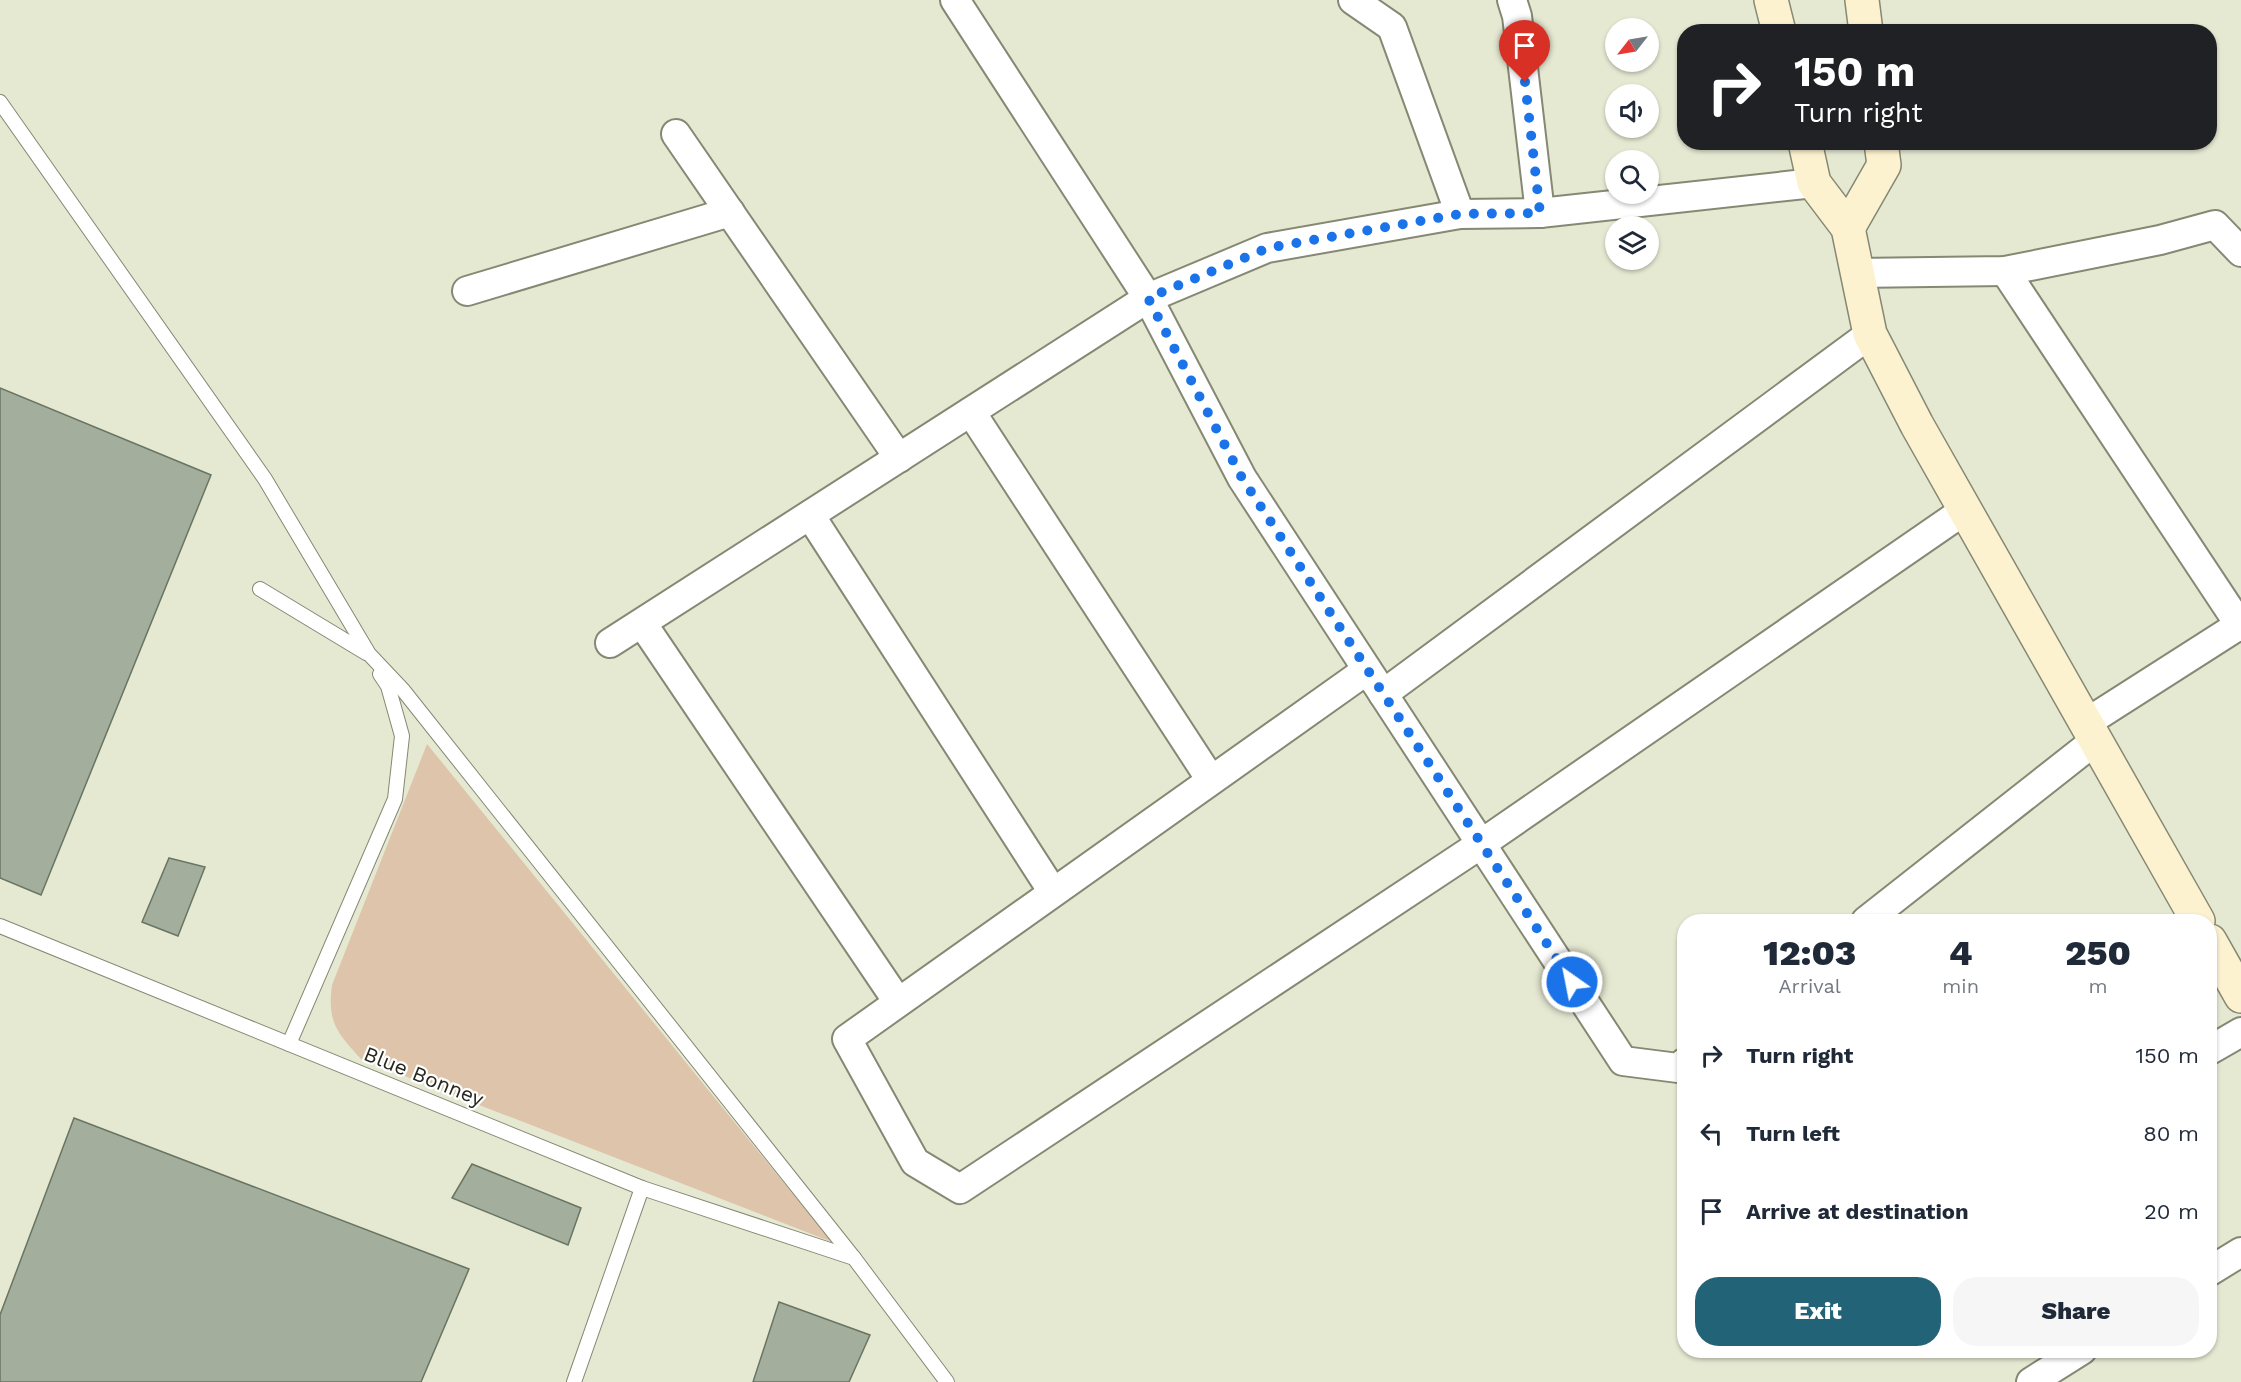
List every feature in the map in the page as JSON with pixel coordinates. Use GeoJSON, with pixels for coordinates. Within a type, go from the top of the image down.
{"type":"FeatureCollection","features":[{"type":"Feature","properties":{"kind":"main road"},"geometry":{"type":"LineString","coordinates":[[1772,0],[1777,24]]}},
{"type":"Feature","properties":{"kind":"main road"},"geometry":{"type":"LineString","coordinates":[[1862,0],[1865,24]]}},
{"type":"Feature","properties":{"kind":"main road"},"geometry":{"type":"LineString","coordinates":[[1807,150],[1814,183],[1848,228],[1870,334],[1917,425],[2194,914]]}},
{"type":"Feature","properties":{"kind":"main road"},"geometry":{"type":"LineString","coordinates":[[1848,228],[1884,165],[1882,150]]}},
{"type":"Feature","properties":{"kind":"main road"},"geometry":{"type":"LineString","coordinates":[[2217,953],[2241,996]]}},
{"type":"Feature","properties":{"kind":"street"},"geometry":{"type":"LineString","coordinates":[[955,0],[1148,298],[1242,478],[1623,1062],[1677,1068]]}},
{"type":"Feature","properties":{"kind":"street"},"geometry":{"type":"LineString","coordinates":[[1353,0],[1392,27],[1460,214]]}},
{"type":"Feature","properties":{"kind":"street"},"geometry":{"type":"LineString","coordinates":[[1512,0],[1517,16],[1540,213]]}},
{"type":"Feature","properties":{"kind":"street"},"geometry":{"type":"LineString","coordinates":[[676,134],[899,458]]}},
{"type":"Feature","properties":{"kind":"street"},"geometry":{"type":"LineString","coordinates":[[610,643],[1148,298],[1268,248],[1460,214],[1540,213],[1814,183]]}},
{"type":"Feature","properties":{"kind":"street"},"geometry":{"type":"LineString","coordinates":[[467,291],[730,212]]}},
{"type":"Feature","properties":{"kind":"street"},"geometry":{"type":"LineString","coordinates":[[1856,273],[2005,271],[2160,240],[2215,225],[2241,252]]}},
{"type":"Feature","properties":{"kind":"street"},"geometry":{"type":"LineString","coordinates":[[1874,914],[2091,732],[2241,625],[2005,271]]}},
{"type":"Feature","properties":{"kind":"street"},"geometry":{"type":"LineString","coordinates":[[1383,694],[1870,334]]}},
{"type":"Feature","properties":{"kind":"street"},"geometry":{"type":"LineString","coordinates":[[971,412],[1211,780]]}},
{"type":"Feature","properties":{"kind":"street"},"geometry":{"type":"LineString","coordinates":[[1367,670],[847,1039],[915,1161],[960,1189],[1481,844],[1965,510]]}},
{"type":"Feature","properties":{"kind":"street"},"geometry":{"type":"LineString","coordinates":[[810,515],[1053,892]]}},
{"type":"Feature","properties":{"kind":"street"},"geometry":{"type":"LineString","coordinates":[[642,623],[898,1002]]}},
{"type":"Feature","properties":{"kind":"street"},"geometry":{"type":"LineString","coordinates":[[2217,1046],[2241,1032]]}},
{"type":"Feature","properties":{"kind":"street"},"geometry":{"type":"LineString","coordinates":[[2217,1267],[2241,1252]]}},
{"type":"Feature","properties":{"kind":"street"},"geometry":{"type":"LineString","coordinates":[[2031,1382],[2069,1358]]}},
{"type":"Feature","properties":{"kind":"lane"},"geometry":{"type":"LineString","coordinates":[[0,102],[265,479],[388,686],[402,736],[395,799],[289,1044]]}},
{"type":"Feature","properties":{"kind":"lane"},"geometry":{"type":"LineString","coordinates":[[260,589],[369,654],[403,690],[854,1258],[947,1382]]}},
{"type":"Feature","properties":{"kind":"lane","name":"Blue Bonney"},"geometry":{"type":"LineString","coordinates":[[0,926],[642,1188],[854,1258]]}},
{"type":"Feature","properties":{"kind":"lane"},"geometry":{"type":"LineString","coordinates":[[574,1382],[642,1188]]}},
{"type":"Feature","properties":{"kind":"shaded area"},"geometry":{"type":"Polygon","coordinates":[[[427,744],[832,1242],[361,1059],[346,1042],[333,1018],[332,985],[427,744]]]}},
{"type":"Feature","properties":{"kind":"building"},"geometry":{"type":"Polygon","coordinates":[[[0,388],[211,475],[41,895],[0,878],[0,388]]]}},
{"type":"Feature","properties":{"kind":"building"},"geometry":{"type":"Polygon","coordinates":[[[169,858],[205,867],[178,936],[142,922],[169,858]]]}},
{"type":"Feature","properties":{"kind":"building"},"geometry":{"type":"Polygon","coordinates":[[[74,1118],[469,1269],[421,1382],[0,1382],[0,1315],[74,1118]]]}},
{"type":"Feature","properties":{"kind":"building"},"geometry":{"type":"Polygon","coordinates":[[[472,1164],[581,1208],[568,1245],[452,1198],[472,1164]]]}},
{"type":"Feature","properties":{"kind":"building"},"geometry":{"type":"Polygon","coordinates":[[[779,1302],[870,1335],[849,1382],[753,1382],[779,1302]]]}},
{"type":"Feature","properties":{"kind":"route"},"geometry":{"type":"LineString","coordinates":[[1525,82],[1540,213],[1460,214],[1268,248],[1148,298],[1242,478],[1572,982]]}}]}
